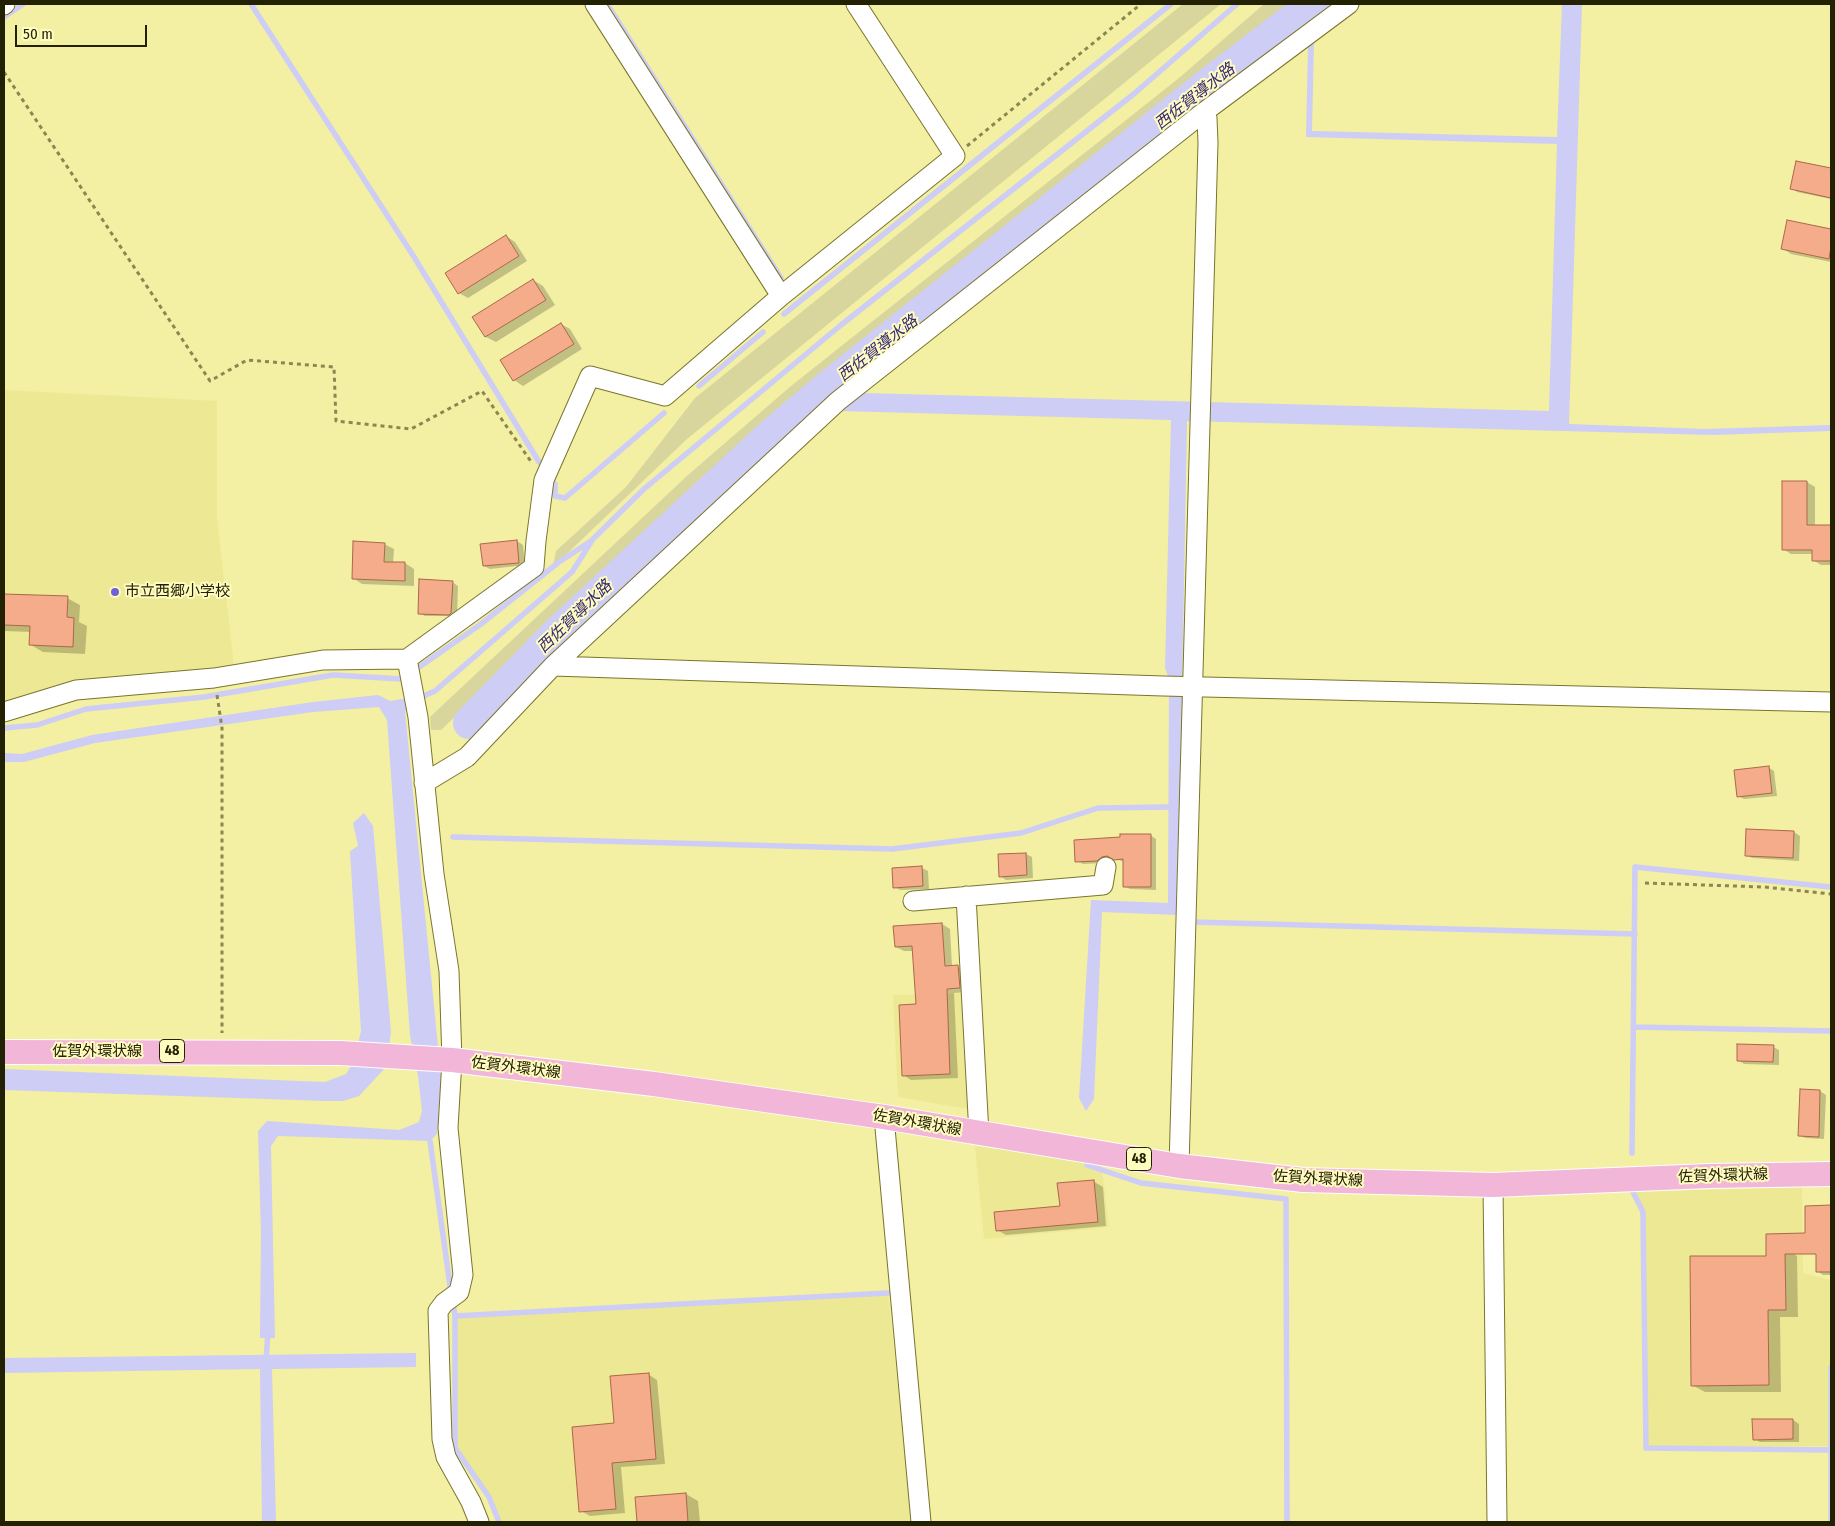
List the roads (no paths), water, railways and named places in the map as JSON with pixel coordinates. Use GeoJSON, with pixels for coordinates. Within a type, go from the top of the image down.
{"type":"FeatureCollection","features":[{"type":"Feature","properties":{"kind":"main road","name":"佐賀外環状線"},"geometry":{"type":"LineString","coordinates":[[4,1052],[221,1051],[340,1053],[452,1060],[654,1084],[884,1117],[1178,1166],[1303,1180],[1493,1185],[1709,1176],[1831,1174]]}},
{"type":"Feature","properties":{"kind":"street"},"geometry":{"type":"LineString","coordinates":[[595,4],[782,296]]}},
{"type":"Feature","properties":{"kind":"street"},"geometry":{"type":"LineString","coordinates":[[4,712],[76,690],[214,678],[323,660],[407,659],[534,567],[544,480],[590,376],[666,396],[782,296],[955,156],[856,4]]}},
{"type":"Feature","properties":{"kind":"street"},"geometry":{"type":"LineString","coordinates":[[424,783],[468,757],[553,666],[838,401],[1204,112],[1349,4]]}},
{"type":"Feature","properties":{"kind":"street"},"geometry":{"type":"LineString","coordinates":[[1178,1166],[1202,396],[1208,143],[1207,118],[1204,112]]}},
{"type":"Feature","properties":{"kind":"street"},"geometry":{"type":"LineString","coordinates":[[407,659],[418,717],[434,874],[449,971],[452,1060],[448,1128],[463,1274],[452,1297],[438,1311],[442,1439],[446,1457],[471,1502],[479,1522]]}},
{"type":"Feature","properties":{"kind":"street"},"geometry":{"type":"LineString","coordinates":[[553,666],[1192,687],[1831,702]]}},
{"type":"Feature","properties":{"kind":"street"},"geometry":{"type":"LineString","coordinates":[[912,901],[1103,884],[1106,867]]}},
{"type":"Feature","properties":{"kind":"street"},"geometry":{"type":"LineString","coordinates":[[966,896],[979,1134]]}},
{"type":"Feature","properties":{"kind":"street"},"geometry":{"type":"LineString","coordinates":[[884,1117],[921,1522]]}},
{"type":"Feature","properties":{"kind":"street"},"geometry":{"type":"LineString","coordinates":[[1493,1185],[1497,1522]]}},
{"type":"Feature","properties":{"kind":"water"},"geometry":{"type":"Polygon","coordinates":[[[1562,4],[1582,4],[1569,424],[1706,429],[1831,425],[1831,431],[1713,435],[1187,421],[1178,915],[1102,912],[1094,1099],[1086,1111],[1079,1098],[1091,900],[1168,903],[1169,679],[1165,668],[1171,420],[839,411],[863,393],[1549,411],[1557,144],[1306,137],[1308,46],[1314,42],[1312,131],[1557,137],[1562,4]]]}},
{"type":"Feature","properties":{"kind":"water"},"geometry":{"type":"Polygon","coordinates":[[[378,695],[390,701],[409,698],[411,709],[405,711],[441,1077],[437,1134],[430,1141],[278,1136],[271,1146],[275,1338],[260,1338],[261,1232],[258,1131],[267,1121],[399,1130],[419,1122],[422,1110],[410,1035],[387,720],[379,707],[313,712],[95,743],[24,762],[4,762],[4,753],[22,754],[92,735],[313,702],[378,695]]]}},
{"type":"Feature","properties":{"kind":"water"},"geometry":{"type":"Polygon","coordinates":[[[364,813],[373,826],[391,1032],[386,1067],[359,1096],[343,1101],[325,1101],[4,1090],[4,1069],[325,1082],[346,1074],[354,1061],[361,1031],[350,851],[358,846],[353,823],[364,813]]]}},
{"type":"Feature","properties":{"kind":"water"},"geometry":{"type":"Polygon","coordinates":[[[416,1353],[416,1367],[272,1369],[276,1522],[262,1522],[260,1369],[4,1373],[4,1358],[416,1353]]]}},
{"type":"Feature","properties":{"kind":"waterway"},"geometry":{"type":"LineString","coordinates":[[4,17],[23,4]]}},
{"type":"Feature","properties":{"kind":"waterway"},"geometry":{"type":"LineString","coordinates":[[251,4],[414,257],[539,462]]}},
{"type":"Feature","properties":{"kind":"waterway"},"geometry":{"type":"LineString","coordinates":[[607,4],[781,278]]}},
{"type":"Feature","properties":{"kind":"waterway"},"geometry":{"type":"LineString","coordinates":[[784,314],[1171,4]]}},
{"type":"Feature","properties":{"kind":"waterway"},"geometry":{"type":"LineString","coordinates":[[417,699],[435,691],[572,572],[593,539],[644,489],[841,325],[1135,93],[1237,4]]}},
{"type":"Feature","properties":{"kind":"waterway","name":"西佐賀導水路"},"geometry":{"type":"LineString","coordinates":[[469,723],[559,631],[773,433],[830,385],[1208,84],[1313,4]]}},
{"type":"Feature","properties":{"kind":"waterway"},"geometry":{"type":"LineString","coordinates":[[699,386],[763,332]]}},
{"type":"Feature","properties":{"kind":"waterway"},"geometry":{"type":"LineString","coordinates":[[555,484],[555,496],[565,498],[664,413]]}},
{"type":"Feature","properties":{"kind":"waterway"},"geometry":{"type":"LineString","coordinates":[[4,728],[37,725],[86,709],[204,697],[333,675],[402,679],[481,624],[559,562],[591,541]]}},
{"type":"Feature","properties":{"kind":"waterway"},"geometry":{"type":"LineString","coordinates":[[453,837],[892,849],[1021,833],[1098,808],[1168,807]]}},
{"type":"Feature","properties":{"kind":"waterway"},"geometry":{"type":"LineString","coordinates":[[1632,1153],[1635,867],[1831,887]]}},
{"type":"Feature","properties":{"kind":"waterway"},"geometry":{"type":"LineString","coordinates":[[1192,922],[1635,934]]}},
{"type":"Feature","properties":{"kind":"waterway"},"geometry":{"type":"LineString","coordinates":[[1634,1027],[1831,1031]]}},
{"type":"Feature","properties":{"kind":"waterway"},"geometry":{"type":"LineString","coordinates":[[430,1141],[451,1293]]}},
{"type":"Feature","properties":{"kind":"waterway"},"geometry":{"type":"LineString","coordinates":[[1087,1165],[1141,1183],[1286,1199],[1287,1522]]}},
{"type":"Feature","properties":{"kind":"waterway"},"geometry":{"type":"LineString","coordinates":[[1633,1192],[1643,1212],[1646,1448],[1831,1450]]}},
{"type":"Feature","properties":{"kind":"waterway"},"geometry":{"type":"LineString","coordinates":[[455,1316],[888,1293]]}},
{"type":"Feature","properties":{"kind":"waterway"},"geometry":{"type":"LineString","coordinates":[[453,1302],[455,1316],[455,1448],[489,1497],[499,1522]]}},
{"type":"Feature","properties":{"kind":"waterway"},"geometry":{"type":"LineString","coordinates":[[266,1362],[268,1331]]}},
{"type":"Feature","properties":{"kind":"waterway"},"geometry":{"type":"LineString","coordinates":[[1831,1367],[1831,1522]]}},
{"type":"Feature","properties":{"kind":"place","name":"市立西郷小学校"},"geometry":{"type":"Point","coordinates":[115,592]}}]}
